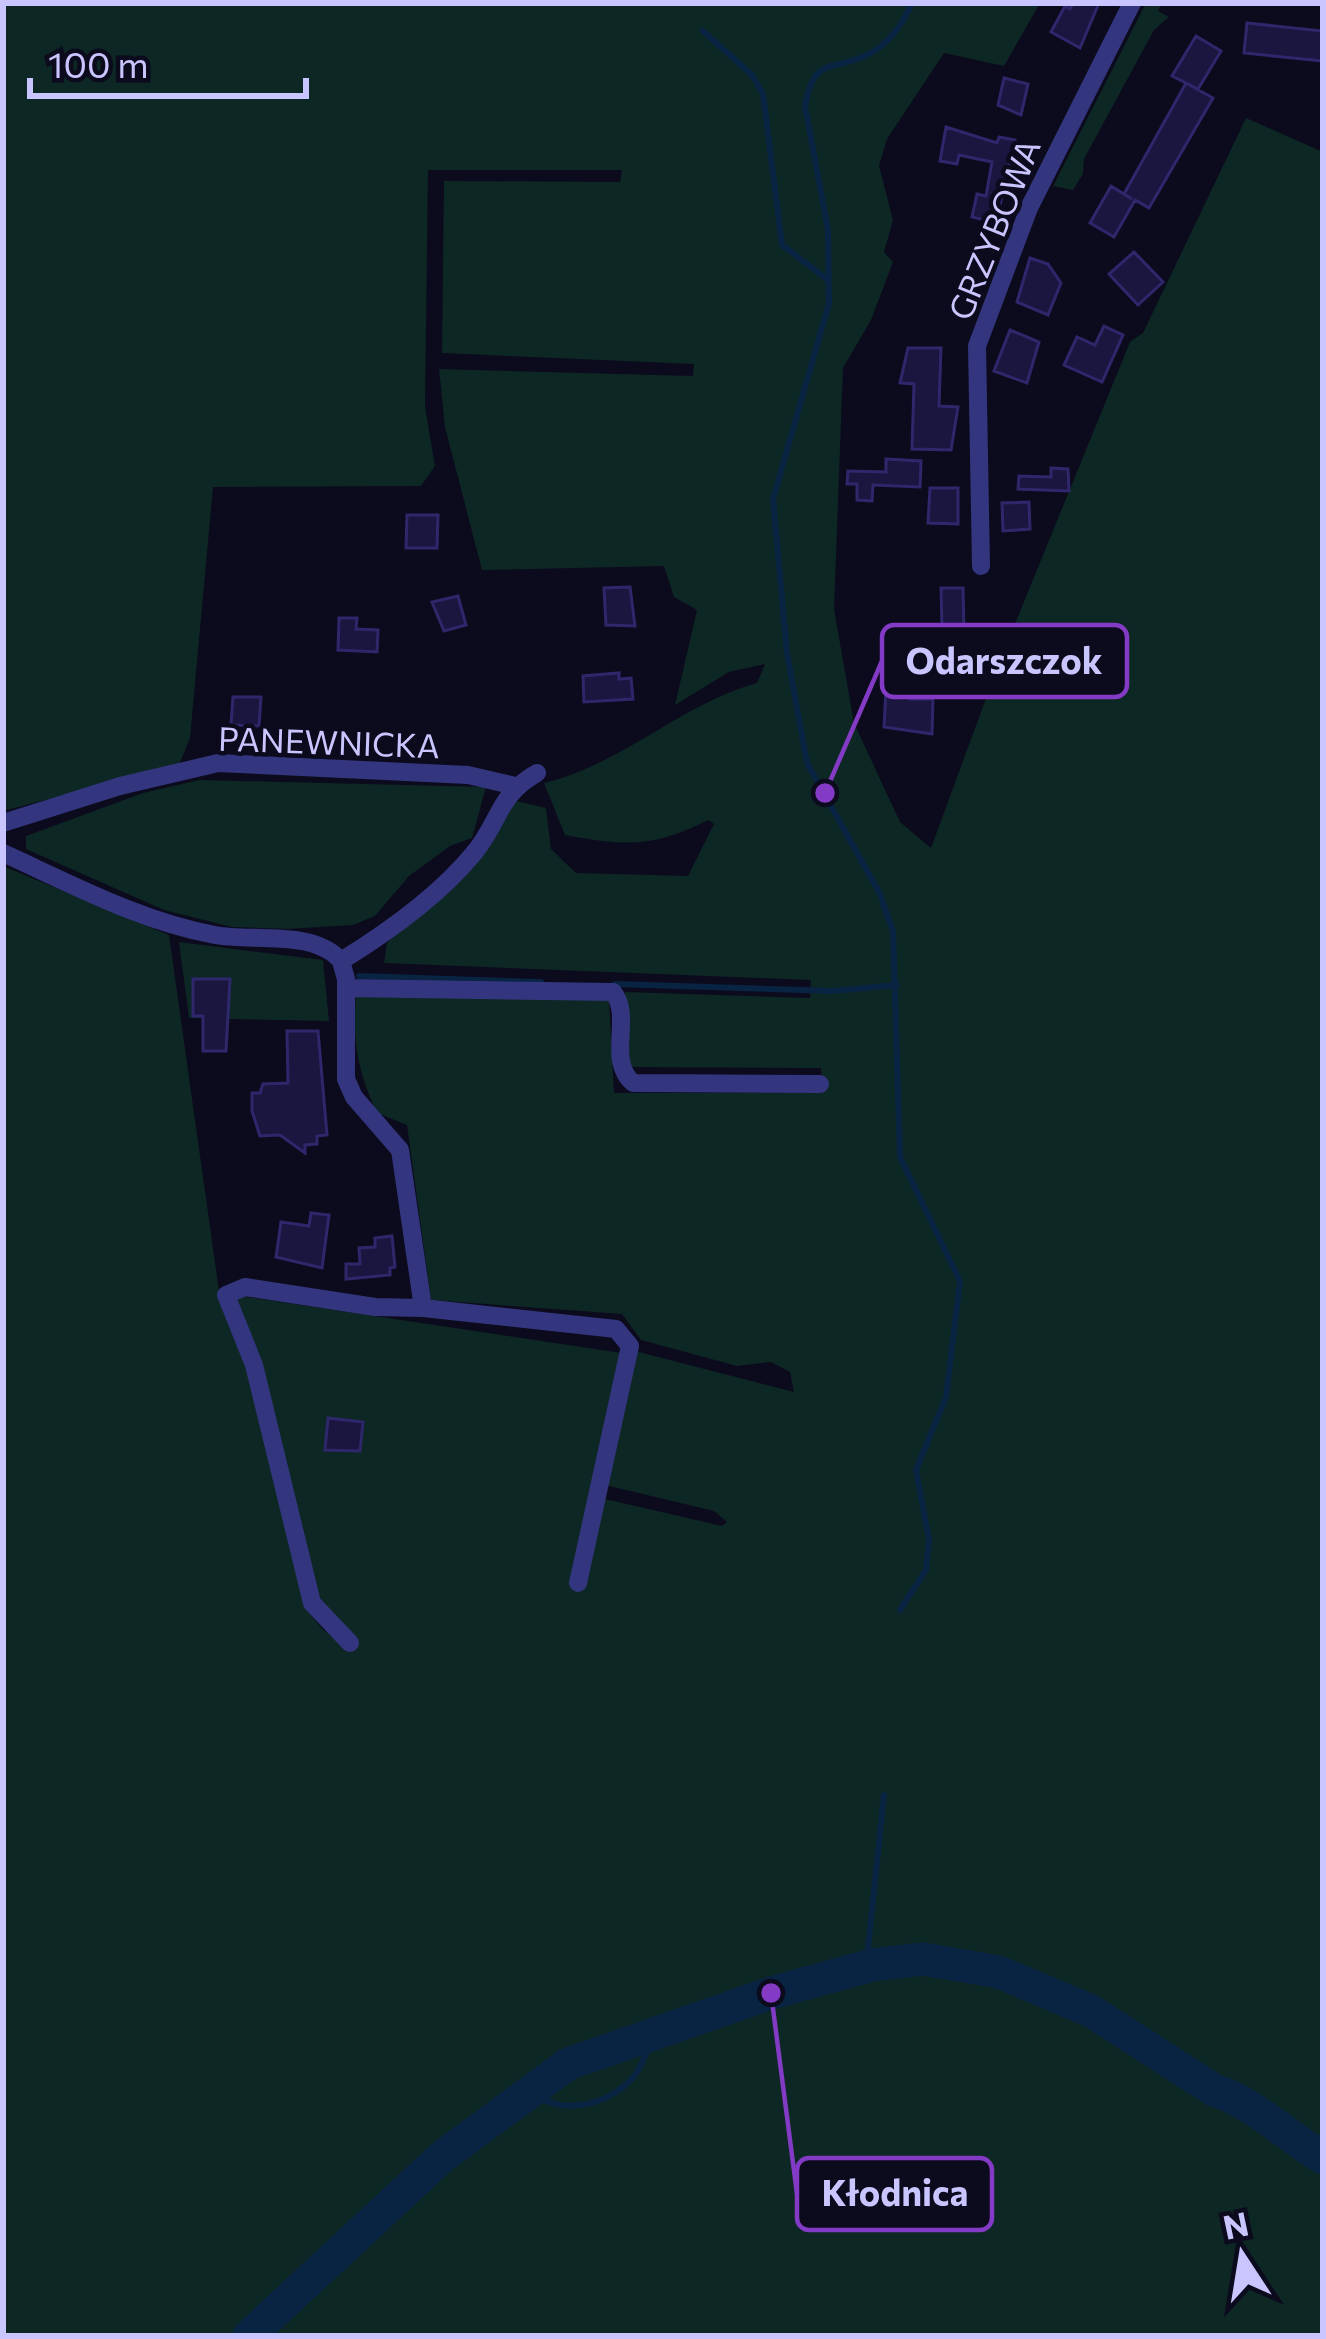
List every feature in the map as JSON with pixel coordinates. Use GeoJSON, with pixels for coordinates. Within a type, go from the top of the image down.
{"type":"FeatureCollection","features":[{"type":"Feature","properties":{"kind":"street","name":"GRZYBOWA"},"geometry":{"type":"LineString","coordinates":[[981,566],[977,346],[1029,208],[1132,3]]}},
{"type":"Feature","properties":{"kind":"street","name":"PANEWNICKA"},"geometry":{"type":"LineString","coordinates":[[3,823],[120,785],[218,763],[468,775],[515,786]]}},
{"type":"Feature","properties":{"kind":"street"},"geometry":{"type":"LineString","coordinates":[[341,961],[398,922],[473,854],[507,790],[537,773]]}},
{"type":"Feature","properties":{"kind":"street"},"geometry":{"type":"LineString","coordinates":[[3,854],[66,885],[169,922],[215,935],[320,946],[341,961],[346,988],[346,1079],[354,1097],[400,1150],[424,1308]]}},
{"type":"Feature","properties":{"kind":"street"},"geometry":{"type":"LineString","coordinates":[[346,988],[613,992],[620,1003],[621,1066],[633,1083],[820,1084]]}},
{"type":"Feature","properties":{"kind":"street"},"geometry":{"type":"LineString","coordinates":[[350,1643],[321,1618],[307,1586],[254,1365],[226,1295],[245,1287],[375,1307],[424,1308],[616,1329],[626,1334],[630,1346],[578,1583]]}},
{"type":"Feature","properties":{"kind":"green space"},"geometry":{"type":"Polygon","coordinates":[[[3,3],[1040,3],[1004,66],[944,53],[887,139],[879,166],[893,220],[884,252],[893,262],[871,320],[843,368],[834,609],[854,723],[900,822],[931,848],[999,663],[1130,342],[1143,333],[1246,118],[1323,152],[1323,2336],[3,2336],[3,866],[169,935],[220,1298],[246,1368],[305,1608],[325,1632],[336,1622],[321,1609],[237,1301],[241,1296],[622,1353],[601,1498],[722,1526],[727,1522],[714,1511],[605,1485],[635,1351],[794,1392],[790,1372],[771,1362],[737,1366],[641,1340],[622,1314],[431,1300],[407,1125],[377,1113],[370,1097],[358,1055],[356,994],[609,1000],[614,1093],[823,1093],[821,1068],[630,1067],[626,1063],[625,992],[810,998],[811,980],[384,963],[387,943],[478,856],[512,800],[546,808],[551,849],[576,873],[688,876],[714,824],[708,820],[671,836],[638,842],[565,835],[544,783],[600,762],[703,705],[757,683],[765,664],[729,672],[675,705],[697,610],[674,597],[664,566],[482,570],[445,427],[439,369],[693,376],[694,364],[442,353],[444,181],[620,182],[622,170],[428,170],[425,407],[435,466],[421,486],[213,487],[190,738],[179,765],[3,811],[3,3]]]}},
{"type":"Feature","properties":{"kind":"green space"},"geometry":{"type":"Polygon","coordinates":[[[1146,3],[1162,3],[1158,11],[1169,17],[1154,30],[1084,159],[1083,174],[1073,190],[1053,186],[1146,3]]]}},
{"type":"Feature","properties":{"kind":"green space"},"geometry":{"type":"Polygon","coordinates":[[[199,780],[486,787],[472,838],[450,846],[409,876],[375,916],[353,925],[232,927],[164,910],[26,849],[26,836],[143,793],[199,780]]]}},
{"type":"Feature","properties":{"kind":"green space"},"geometry":{"type":"Polygon","coordinates":[[[179,942],[323,960],[329,1021],[189,1018],[179,942]]]}},
{"type":"Feature","properties":{"kind":"building"},"geometry":{"type":"Polygon","coordinates":[[[1073,3],[1099,3],[1080,48],[1051,32],[1065,6],[1070,9],[1073,3]]]}},
{"type":"Feature","properties":{"kind":"building"},"geometry":{"type":"Polygon","coordinates":[[[1247,23],[1323,31],[1323,61],[1244,53],[1247,23]]]}},
{"type":"Feature","properties":{"kind":"building"},"geometry":{"type":"Polygon","coordinates":[[[1196,36],[1221,51],[1198,89],[1172,76],[1196,36]]]}},
{"type":"Feature","properties":{"kind":"building"},"geometry":{"type":"Polygon","coordinates":[[[1004,78],[1028,84],[1021,115],[998,105],[1004,78]]]}},
{"type":"Feature","properties":{"kind":"building"},"geometry":{"type":"Polygon","coordinates":[[[1186,83],[1213,98],[1149,208],[1135,200],[1114,237],[1090,223],[1111,186],[1132,199],[1124,194],[1186,83]]]}},
{"type":"Feature","properties":{"kind":"building"},"geometry":{"type":"Polygon","coordinates":[[[946,127],[997,143],[999,137],[1015,140],[996,223],[972,217],[977,194],[986,196],[992,162],[959,155],[957,164],[940,161],[946,127]]]}},
{"type":"Feature","properties":{"kind":"building"},"geometry":{"type":"Polygon","coordinates":[[[1134,252],[1163,282],[1138,305],[1109,274],[1134,252]]]}},
{"type":"Feature","properties":{"kind":"building"},"geometry":{"type":"Polygon","coordinates":[[[1030,258],[1048,264],[1061,283],[1048,315],[1017,302],[1030,258]]]}},
{"type":"Feature","properties":{"kind":"building"},"geometry":{"type":"Polygon","coordinates":[[[1104,326],[1123,335],[1102,382],[1064,365],[1077,337],[1095,345],[1104,326]]]}},
{"type":"Feature","properties":{"kind":"building"},"geometry":{"type":"Polygon","coordinates":[[[1010,330],[1039,342],[1027,383],[994,371],[1010,330]]]}},
{"type":"Feature","properties":{"kind":"building"},"geometry":{"type":"Polygon","coordinates":[[[908,348],[941,348],[939,406],[958,407],[951,450],[912,449],[914,384],[900,383],[908,348]]]}},
{"type":"Feature","properties":{"kind":"building"},"geometry":{"type":"Polygon","coordinates":[[[886,459],[921,461],[920,487],[873,485],[872,501],[857,500],[857,484],[847,484],[848,471],[886,472],[886,459]]]}},
{"type":"Feature","properties":{"kind":"building"},"geometry":{"type":"Polygon","coordinates":[[[1051,468],[1068,469],[1069,491],[1018,489],[1019,476],[1051,477],[1051,468]]]}},
{"type":"Feature","properties":{"kind":"building"},"geometry":{"type":"Polygon","coordinates":[[[930,488],[958,488],[958,524],[928,523],[930,488]]]}},
{"type":"Feature","properties":{"kind":"building"},"geometry":{"type":"Polygon","coordinates":[[[1029,502],[1030,529],[1003,531],[1002,503],[1029,502]]]}},
{"type":"Feature","properties":{"kind":"building"},"geometry":{"type":"Polygon","coordinates":[[[407,515],[438,515],[437,548],[406,548],[407,515]]]}},
{"type":"Feature","properties":{"kind":"building"},"geometry":{"type":"Polygon","coordinates":[[[630,587],[635,626],[606,625],[604,588],[630,587]]]}},
{"type":"Feature","properties":{"kind":"building"},"geometry":{"type":"Polygon","coordinates":[[[941,588],[963,588],[964,633],[944,633],[944,643],[898,643],[898,627],[942,627],[941,588]]]}},
{"type":"Feature","properties":{"kind":"building"},"geometry":{"type":"Polygon","coordinates":[[[458,596],[466,625],[444,631],[432,602],[458,596]]]}},
{"type":"Feature","properties":{"kind":"building"},"geometry":{"type":"Polygon","coordinates":[[[339,618],[357,618],[356,629],[378,630],[377,652],[338,650],[339,618]]]}},
{"type":"Feature","properties":{"kind":"building"},"geometry":{"type":"Polygon","coordinates":[[[887,671],[909,671],[910,699],[933,699],[932,734],[884,727],[887,671]]]}},
{"type":"Feature","properties":{"kind":"building"},"geometry":{"type":"Polygon","coordinates":[[[619,673],[619,679],[631,678],[633,699],[584,702],[583,676],[619,673]]]}},
{"type":"Feature","properties":{"kind":"building"},"geometry":{"type":"Polygon","coordinates":[[[233,697],[261,697],[259,726],[231,725],[233,697]]]}},
{"type":"Feature","properties":{"kind":"building"},"geometry":{"type":"Polygon","coordinates":[[[193,979],[230,979],[226,1051],[203,1051],[203,1016],[193,1016],[193,979]]]}},
{"type":"Feature","properties":{"kind":"building"},"geometry":{"type":"Polygon","coordinates":[[[287,1031],[318,1031],[327,1135],[317,1136],[317,1144],[305,1145],[305,1153],[280,1135],[260,1136],[252,1111],[252,1093],[260,1093],[263,1084],[288,1083],[287,1031]]]}},
{"type":"Feature","properties":{"kind":"building"},"geometry":{"type":"Polygon","coordinates":[[[311,1213],[329,1215],[322,1268],[276,1257],[281,1222],[309,1226],[311,1213]]]}},
{"type":"Feature","properties":{"kind":"building"},"geometry":{"type":"Polygon","coordinates":[[[392,1236],[395,1267],[390,1268],[390,1275],[346,1279],[346,1264],[360,1264],[359,1248],[375,1247],[375,1238],[392,1236]]]}},
{"type":"Feature","properties":{"kind":"building"},"geometry":{"type":"Polygon","coordinates":[[[328,1418],[363,1422],[360,1451],[325,1450],[328,1418]]]}},
{"type":"Feature","properties":{"kind":"waterway"},"geometry":{"type":"LineString","coordinates":[[900,1610],[926,1570],[929,1540],[916,1470],[946,1397],[960,1281],[900,1157],[893,932],[880,894],[807,763],[787,653],[773,499],[829,303],[828,230],[805,106],[809,90],[819,72],[882,45],[912,3]]}},
{"type":"Feature","properties":{"kind":"waterway"},"geometry":{"type":"LineString","coordinates":[[703,31],[752,75],[763,94],[782,245],[827,279]]}},
{"type":"Feature","properties":{"kind":"waterway"},"geometry":{"type":"LineString","coordinates":[[359,976],[541,982]]}},
{"type":"Feature","properties":{"kind":"waterway"},"geometry":{"type":"LineString","coordinates":[[615,984],[833,991],[897,985]]}},
{"type":"Feature","properties":{"kind":"waterway"},"geometry":{"type":"LineString","coordinates":[[866,1967],[884,1795]]}},
{"type":"Feature","properties":{"kind":"waterway"},"geometry":{"type":"LineString","coordinates":[[249,2336],[443,2156],[568,2064],[771,1993],[872,1965],[923,1959],[999,1972],[1091,2011],[1214,2090],[1257,2111],[1323,2158]]}},
{"type":"Feature","properties":{"kind":"waterway"},"geometry":{"type":"LineString","coordinates":[[531,2091],[543,2100],[572,2106],[602,2099],[637,2072],[655,2036]]}},
{"type":"Feature","properties":{"kind":"place","name":"Odarszczok"},"geometry":{"type":"Point","coordinates":[825,793]}},
{"type":"Feature","properties":{"kind":"place","name":"Kłodnica"},"geometry":{"type":"Point","coordinates":[771,1993]}}]}
